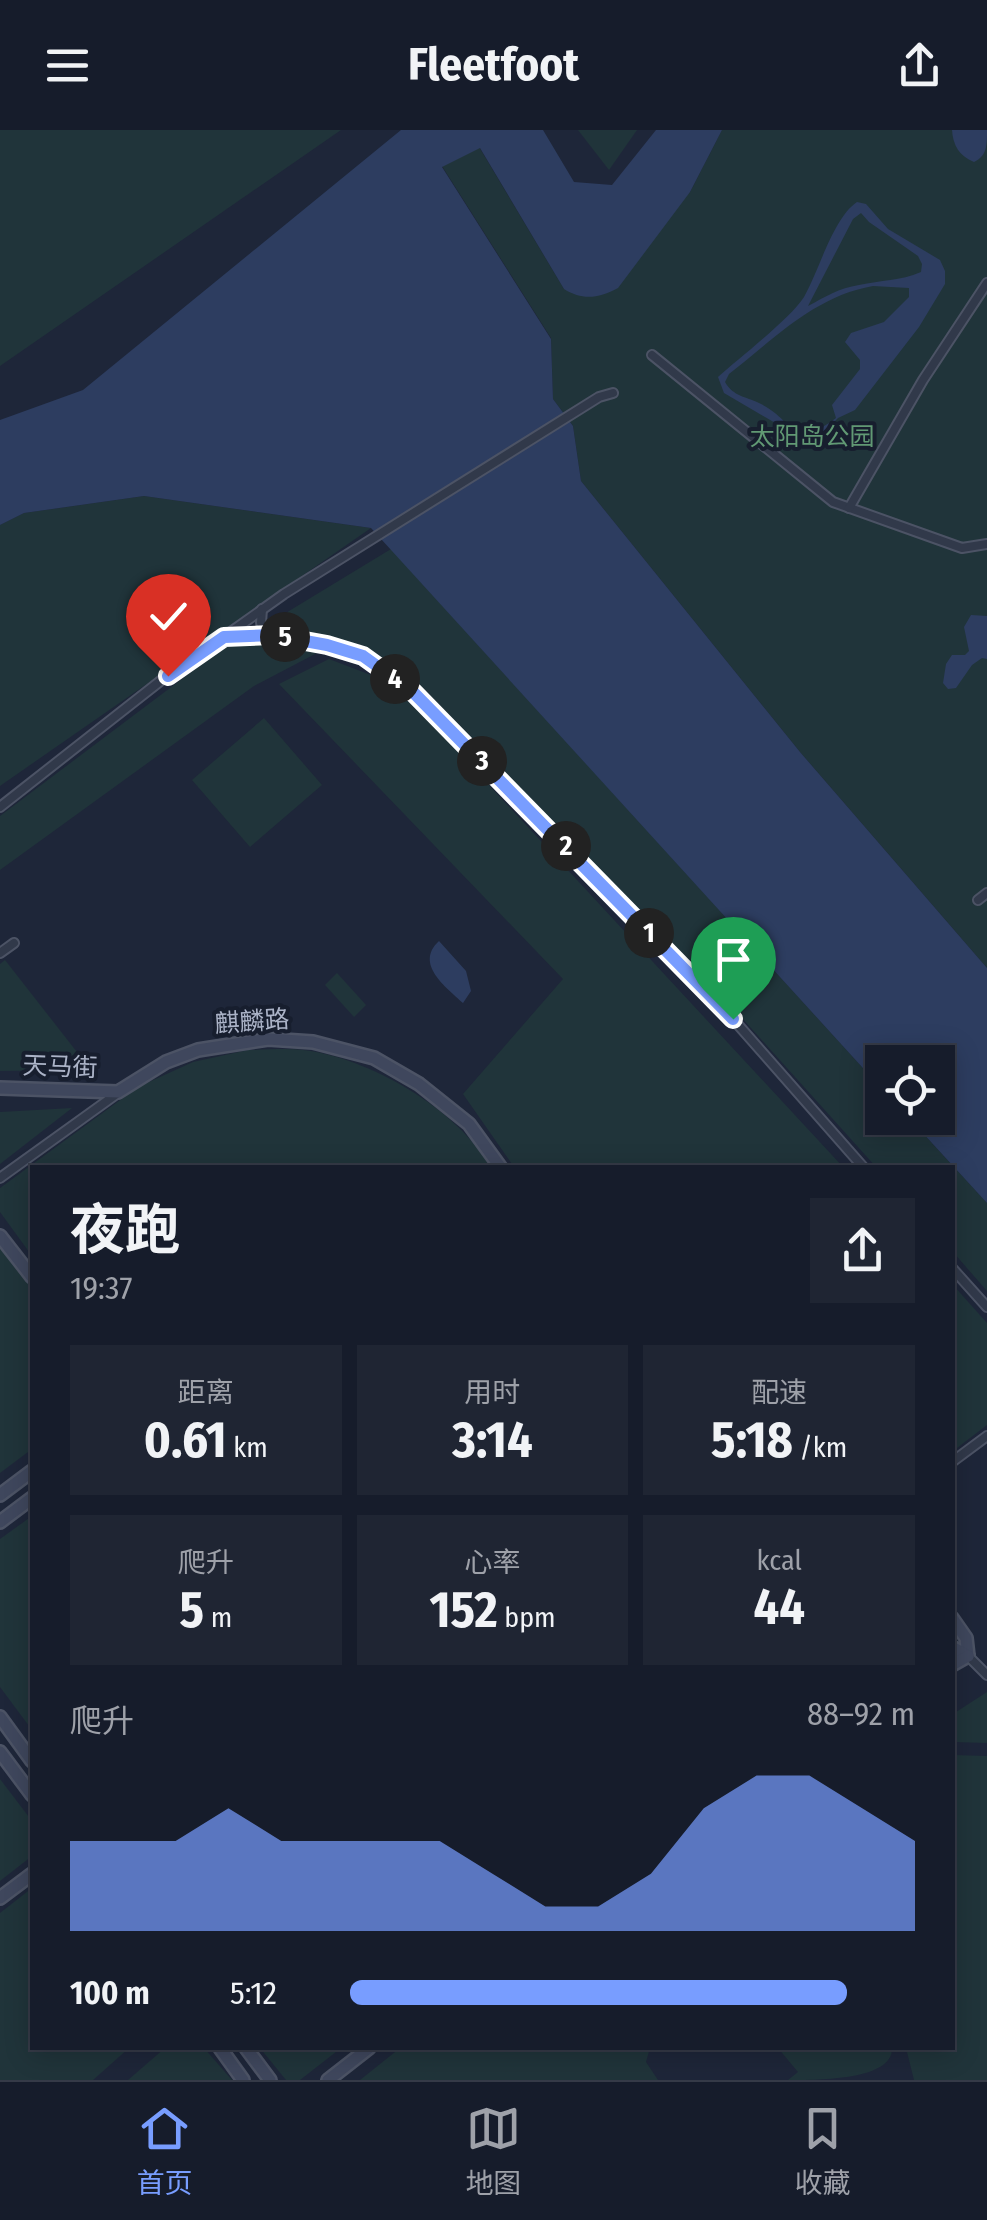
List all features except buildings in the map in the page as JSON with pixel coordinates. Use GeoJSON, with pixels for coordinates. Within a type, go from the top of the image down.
{"type":"FeatureCollection","features":[{"type":"Feature","properties":{"kind":"street"},"geometry":{"type":"LineString","coordinates":[[848,508],[987,283]]}},
{"type":"Feature","properties":{"kind":"street"},"geometry":{"type":"LineString","coordinates":[[652,355],[832,502],[962,548],[987,544]]}},
{"type":"Feature","properties":{"kind":"street"},"geometry":{"type":"LineString","coordinates":[[0,807],[168,676],[284,594],[599,397],[613,393]]}},
{"type":"Feature","properties":{"kind":"street"},"geometry":{"type":"LineString","coordinates":[[262,609],[261,622],[272,635]]}},
{"type":"Feature","properties":{"kind":"street"},"geometry":{"type":"LineString","coordinates":[[224,637],[272,635],[327,645],[363,656],[413,692],[733,1019],[861,1165]]}},
{"type":"Feature","properties":{"kind":"street"},"geometry":{"type":"LineString","coordinates":[[978,900],[987,893]]}},
{"type":"Feature","properties":{"kind":"street"},"geometry":{"type":"LineString","coordinates":[[0,954],[14,943]]}},
{"type":"Feature","properties":{"kind":"street","name":"麒麟路"},"geometry":{"type":"LineString","coordinates":[[0,1178],[166,1062],[215,1045],[268,1039],[334,1046],[390,1065],[435,1095],[480,1137],[499,1165]]}},
{"type":"Feature","properties":{"kind":"street","name":"天马街"},"geometry":{"type":"LineString","coordinates":[[0,1088],[118,1092]]}},
{"type":"Feature","properties":{"kind":"street"},"geometry":{"type":"LineString","coordinates":[[0,1236],[30,1274]]}},
{"type":"Feature","properties":{"kind":"street"},"geometry":{"type":"LineString","coordinates":[[955,1271],[987,1307]]}},
{"type":"Feature","properties":{"kind":"street"},"geometry":{"type":"LineString","coordinates":[[955,1460],[987,1436]]}},
{"type":"Feature","properties":{"kind":"street"},"geometry":{"type":"LineString","coordinates":[[0,1495],[30,1472]]}},
{"type":"Feature","properties":{"kind":"street"},"geometry":{"type":"LineString","coordinates":[[0,1522],[30,1500]]}},
{"type":"Feature","properties":{"kind":"street"},"geometry":{"type":"LineString","coordinates":[[955,1622],[966,1638],[968,1656]]}},
{"type":"Feature","properties":{"kind":"street"},"geometry":{"type":"LineString","coordinates":[[955,1649],[987,1675]]}},
{"type":"Feature","properties":{"kind":"street"},"geometry":{"type":"LineString","coordinates":[[955,1663],[968,1656]]}},
{"type":"Feature","properties":{"kind":"street"},"geometry":{"type":"LineString","coordinates":[[0,1717],[30,1758]]}},
{"type":"Feature","properties":{"kind":"street"},"geometry":{"type":"LineString","coordinates":[[0,1752],[30,1792]]}},
{"type":"Feature","properties":{"kind":"street"},"geometry":{"type":"LineString","coordinates":[[0,1898],[30,1876]]}},
{"type":"Feature","properties":{"kind":"street"},"geometry":{"type":"LineString","coordinates":[[221,2050],[242,2080]]}},
{"type":"Feature","properties":{"kind":"street"},"geometry":{"type":"LineString","coordinates":[[248,2050],[270,2080]]}},
{"type":"Feature","properties":{"kind":"street"},"geometry":{"type":"LineString","coordinates":[[328,2080],[366,2050]]}},
{"type":"Feature","properties":{"kind":"green space"},"geometry":{"type":"Polygon","coordinates":[[[0,130],[341,130],[0,366],[0,130]]]}},
{"type":"Feature","properties":{"kind":"green space"},"geometry":{"type":"Polygon","coordinates":[[[578,130],[637,130],[609,170],[578,130]]]}},
{"type":"Feature","properties":{"kind":"green space","name":"太阳岛公园"},"geometry":{"type":"Polygon","coordinates":[[[722,130],[987,130],[987,968],[800,752],[581,481],[573,426],[553,399],[551,338],[442,166],[479,147],[564,289],[690,192],[722,130]]]}},
{"type":"Feature","properties":{"kind":"green space"},"geometry":{"type":"Polygon","coordinates":[[[144,496],[371,528],[0,786],[0,525],[24,513],[144,496]]]}},
{"type":"Feature","properties":{"kind":"green space"},"geometry":{"type":"Polygon","coordinates":[[[391,549],[865,1070],[865,1135],[925,1135],[952,1165],[874,1165],[733,1008],[461,727],[415,682],[377,656],[317,653],[254,686],[0,870],[0,816],[223,648],[250,641],[289,611],[391,549]]]}},
{"type":"Feature","properties":{"kind":"green space"},"geometry":{"type":"Polygon","coordinates":[[[329,659],[384,680],[425,716],[841,1165],[513,1165],[463,1094],[563,979],[279,684],[329,659]]]}},
{"type":"Feature","properties":{"kind":"green space"},"geometry":{"type":"Polygon","coordinates":[[[264,718],[322,785],[250,847],[192,780],[264,718]]]}},
{"type":"Feature","properties":{"kind":"green space"},"geometry":{"type":"Polygon","coordinates":[[[5,960],[91,1070],[0,1071],[0,964],[5,960]]]}},
{"type":"Feature","properties":{"kind":"green space"},"geometry":{"type":"Polygon","coordinates":[[[337,973],[366,1005],[354,1017],[325,985],[337,973]]]}},
{"type":"Feature","properties":{"kind":"green space"},"geometry":{"type":"Polygon","coordinates":[[[296,1049],[355,1063],[383,1075],[434,1107],[476,1146],[489,1165],[31,1165],[138,1087],[193,1062],[248,1050],[296,1049]]]}},
{"type":"Feature","properties":{"kind":"green space"},"geometry":{"type":"Polygon","coordinates":[[[72,1108],[0,1164],[0,1112],[72,1108]]]}},
{"type":"Feature","properties":{"kind":"green space"},"geometry":{"type":"Polygon","coordinates":[[[30,1166],[30,1253],[0,1212],[0,1188],[30,1166]]]}},
{"type":"Feature","properties":{"kind":"green space"},"geometry":{"type":"Polygon","coordinates":[[[955,1168],[987,1203],[987,1291],[955,1254],[955,1168]]]}},
{"type":"Feature","properties":{"kind":"green space"},"geometry":{"type":"Polygon","coordinates":[[[0,1246],[30,1286],[30,1450],[0,1473],[0,1246]]]}},
{"type":"Feature","properties":{"kind":"green space"},"geometry":{"type":"Polygon","coordinates":[[[955,1287],[987,1323],[987,1425],[955,1449],[955,1287]]]}},
{"type":"Feature","properties":{"kind":"green space"},"geometry":{"type":"Polygon","coordinates":[[[30,1517],[30,1727],[0,1687],[0,1539],[30,1517]]]}},
{"type":"Feature","properties":{"kind":"green space"},"geometry":{"type":"Polygon","coordinates":[[[987,1692],[987,1743],[955,1742],[955,1713],[987,1692]]]}},
{"type":"Feature","properties":{"kind":"green space"},"geometry":{"type":"Polygon","coordinates":[[[955,1755],[987,1756],[987,2080],[914,2080],[906,2050],[955,2050],[955,1755]]]}},
{"type":"Feature","properties":{"kind":"green space"},"geometry":{"type":"Polygon","coordinates":[[[0,1779],[30,1818],[30,1858],[0,1881],[0,1779]]]}},
{"type":"Feature","properties":{"kind":"green space"},"geometry":{"type":"Polygon","coordinates":[[[30,1890],[30,2050],[127,2050],[93,2080],[0,2080],[0,1913],[30,1890]]]}},
{"type":"Feature","properties":{"kind":"green space"},"geometry":{"type":"Polygon","coordinates":[[[163,2050],[206,2050],[232,2080],[128,2080],[163,2050]]]}},
{"type":"Feature","properties":{"kind":"green space"},"geometry":{"type":"Polygon","coordinates":[[[262,2050],[338,2050],[300,2080],[286,2080],[262,2050]]]}},
{"type":"Feature","properties":{"kind":"green space"},"geometry":{"type":"Polygon","coordinates":[[[398,2050],[649,2050],[646,2062],[658,2080],[360,2080],[398,2050]]]}},
{"type":"Feature","properties":{"kind":"green space"},"geometry":{"type":"Polygon","coordinates":[[[780,2050],[891,2050],[881,2066],[853,2076],[788,2080],[798,2072],[780,2050]]]}},
{"type":"Feature","properties":{"kind":"water"},"geometry":{"type":"Polygon","coordinates":[[[401,130],[543,130],[574,182],[612,185],[656,130],[722,130],[690,192],[618,288],[591,297],[564,289],[480,148],[442,167],[551,339],[553,399],[573,426],[581,481],[800,752],[987,968],[987,1203],[925,1135],[955,1135],[955,1045],[865,1045],[865,1070],[371,528],[144,496],[24,513],[0,525],[0,420],[83,390],[401,130]]]}},
{"type":"Feature","properties":{"kind":"water"},"geometry":{"type":"Polygon","coordinates":[[[952,130],[987,130],[982,157],[974,162],[964,157],[955,145],[952,130]]]}},
{"type":"Feature","properties":{"kind":"water"},"geometry":{"type":"Polygon","coordinates":[[[857,202],[866,204],[888,229],[940,260],[945,284],[919,327],[855,410],[811,438],[789,431],[724,393],[718,377],[797,306],[848,210],[857,202]],[[861,213],[853,219],[808,306],[845,288],[921,272],[918,256],[861,213]],[[873,286],[832,299],[779,333],[729,374],[725,382],[728,387],[801,432],[821,428],[836,418],[832,405],[860,369],[860,360],[845,342],[851,333],[884,322],[909,297],[909,288],[873,286]]]}},
{"type":"Feature","properties":{"kind":"water"},"geometry":{"type":"Polygon","coordinates":[[[971,615],[987,616],[987,659],[972,665],[956,688],[948,689],[943,683],[946,664],[952,655],[969,651],[964,627],[971,615]]]}},
{"type":"Feature","properties":{"kind":"water"},"geometry":{"type":"Polygon","coordinates":[[[439,941],[466,971],[471,991],[463,1003],[431,967],[432,950],[439,941]]]}},
{"type":"Feature","properties":{"kind":"route"},"geometry":{"type":"LineString","coordinates":[[168,676],[224,637],[248,634],[327,645],[363,656],[413,692],[733,1019]]}}]}
